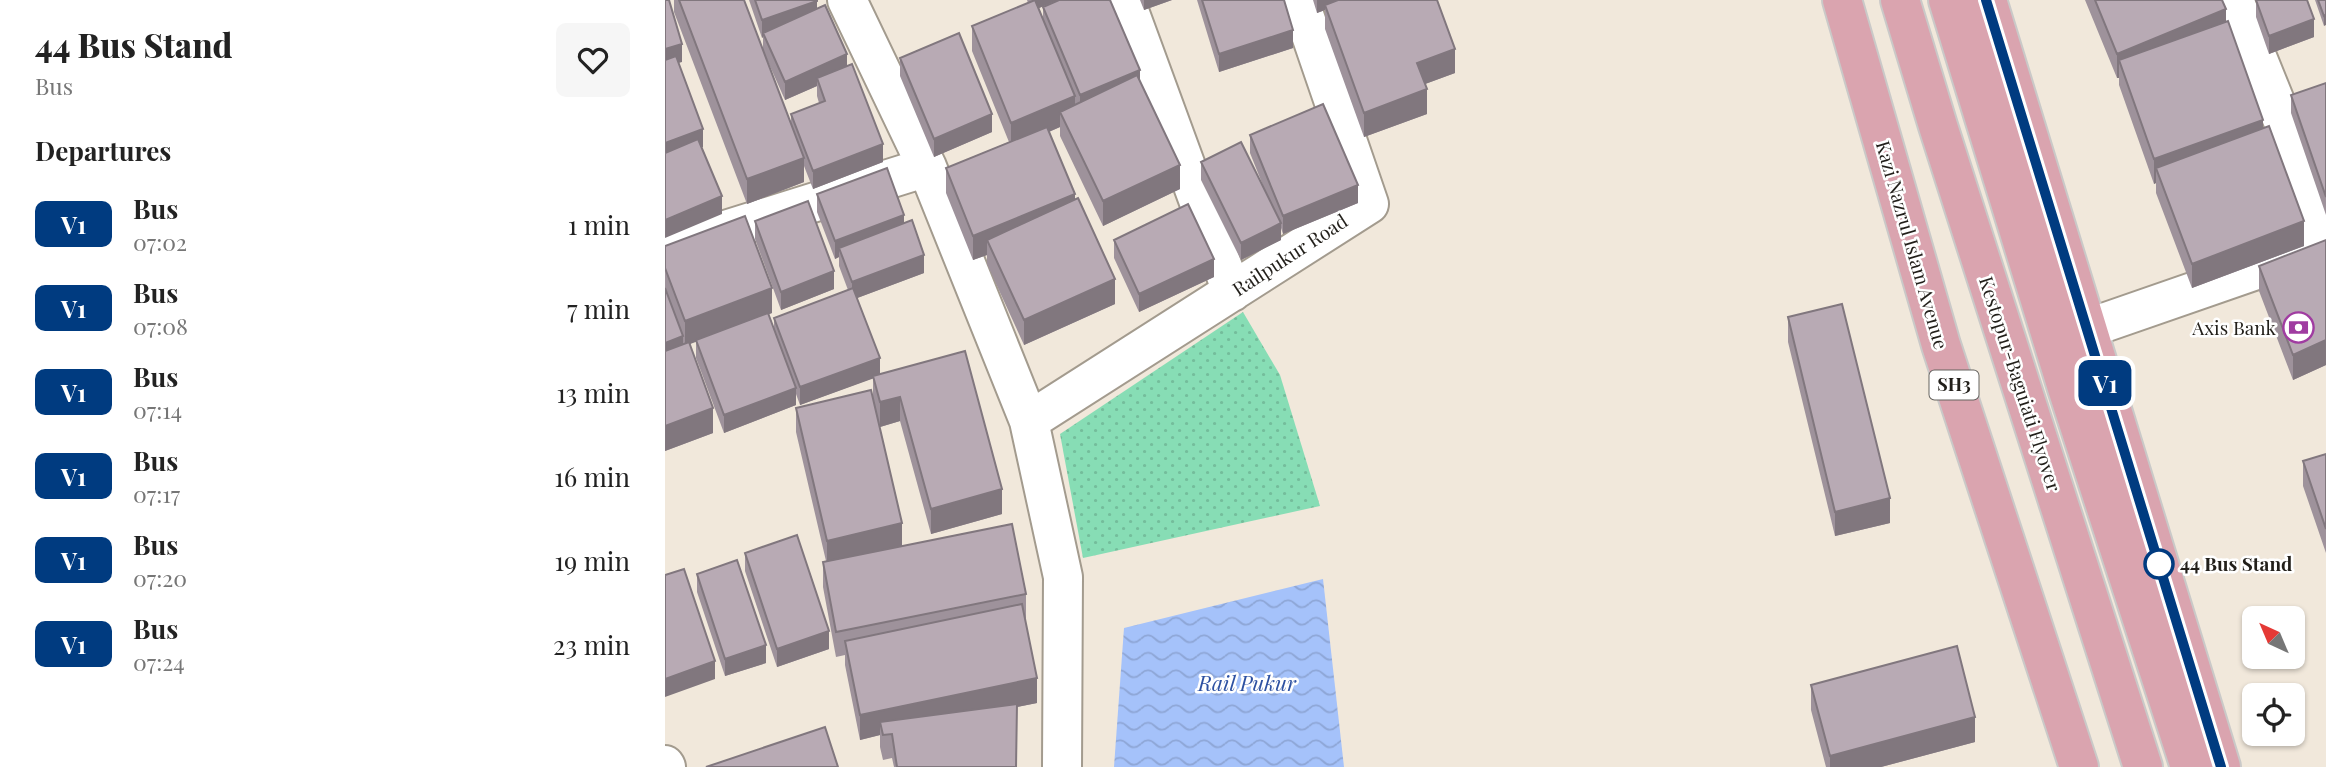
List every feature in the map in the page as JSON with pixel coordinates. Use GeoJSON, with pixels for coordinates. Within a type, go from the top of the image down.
{"type":"FeatureCollection","features":[{"type":"Feature","properties":{"kind":"main road","name":"Kazi Nazrul Islam Avenue"},"geometry":{"type":"LineString","coordinates":[[1842,0],[1941,345],[2079,767]]}},
{"type":"Feature","properties":{"kind":"main road","name":"Kestopur-Baguiati Flyover"},"geometry":{"type":"LineString","coordinates":[[1900,0],[2143,767]]}},
{"type":"Feature","properties":{"kind":"main road"},"geometry":{"type":"LineString","coordinates":[[1948,0],[2067,388],[2190,767]]}},
{"type":"Feature","properties":{"kind":"main road"},"geometry":{"type":"LineString","coordinates":[[1986,0],[2089,328],[2221,767]]}},
{"type":"Feature","properties":{"kind":"street"},"geometry":{"type":"LineString","coordinates":[[847,0],[927,167],[1029,421],[1063,577],[1062,767]]}},
{"type":"Feature","properties":{"kind":"street"},"geometry":{"type":"LineString","coordinates":[[1125,0],[1232,292]]}},
{"type":"Feature","properties":{"kind":"street","name":"Railpukur Road"},"geometry":{"type":"LineString","coordinates":[[1029,421],[1369,204],[1299,0]]}},
{"type":"Feature","properties":{"kind":"street"},"geometry":{"type":"LineString","coordinates":[[2089,328],[2324,247],[2297,156],[2242,2]]}},
{"type":"Feature","properties":{"kind":"street"},"geometry":{"type":"LineString","coordinates":[[665,249],[927,167]]}},
{"type":"Feature","properties":{"kind":"green space"},"geometry":{"type":"Polygon","coordinates":[[[1243,312],[1280,375],[1320,506],[1083,558],[1060,434],[1243,312]]]}},
{"type":"Feature","properties":{"kind":"water","name":"Rail Pukur"},"geometry":{"type":"Polygon","coordinates":[[[1323,579],[1344,767],[1114,767],[1124,628],[1323,579]]]}},
{"type":"Feature","properties":{"kind":"building"},"geometry":{"type":"Polygon","coordinates":[[[665,0],[669,0],[682,44],[665,49],[665,0]]]}},
{"type":"Feature","properties":{"kind":"building"},"geometry":{"type":"Polygon","coordinates":[[[679,0],[744,0],[804,158],[747,179],[679,0]]]}},
{"type":"Feature","properties":{"kind":"building"},"geometry":{"type":"Polygon","coordinates":[[[755,0],[817,0],[817,1],[762,20],[755,0]]]}},
{"type":"Feature","properties":{"kind":"building"},"geometry":{"type":"Polygon","coordinates":[[[1035,0],[1075,96],[1011,123],[972,26],[1035,0]]]}},
{"type":"Feature","properties":{"kind":"building"},"geometry":{"type":"Polygon","coordinates":[[[1059,0],[1110,0],[1140,70],[1080,95],[1043,7],[1059,0]]]}},
{"type":"Feature","properties":{"kind":"building"},"geometry":{"type":"Polygon","coordinates":[[[1202,0],[1284,0],[1293,30],[1219,54],[1202,0]]]}},
{"type":"Feature","properties":{"kind":"building"},"geometry":{"type":"Polygon","coordinates":[[[1338,0],[1437,0],[1455,49],[1417,63],[1427,89],[1364,113],[1325,5],[1338,0]]]}},
{"type":"Feature","properties":{"kind":"building"},"geometry":{"type":"Polygon","coordinates":[[[2095,0],[2222,0],[2226,9],[2117,54],[2095,0]]]}},
{"type":"Feature","properties":{"kind":"building"},"geometry":{"type":"Polygon","coordinates":[[[2256,0],[2307,0],[2314,19],[2269,36],[2256,0]]]}},
{"type":"Feature","properties":{"kind":"building"},"geometry":{"type":"Polygon","coordinates":[[[2318,0],[2326,0],[2324,16],[2318,0]]]}},
{"type":"Feature","properties":{"kind":"building"},"geometry":{"type":"Polygon","coordinates":[[[825,5],[847,54],[785,82],[763,33],[825,5]]]}},
{"type":"Feature","properties":{"kind":"building"},"geometry":{"type":"Polygon","coordinates":[[[2228,21],[2263,120],[2154,159],[2119,60],[2228,21]]]}},
{"type":"Feature","properties":{"kind":"building"},"geometry":{"type":"Polygon","coordinates":[[[959,33],[992,114],[934,139],[900,58],[959,33]]]}},
{"type":"Feature","properties":{"kind":"building"},"geometry":{"type":"Polygon","coordinates":[[[676,56],[703,129],[665,143],[665,60],[676,56]]]}},
{"type":"Feature","properties":{"kind":"building"},"geometry":{"type":"Polygon","coordinates":[[[852,64],[883,144],[813,171],[791,114],[825,101],[817,78],[852,64]]]}},
{"type":"Feature","properties":{"kind":"building"},"geometry":{"type":"Polygon","coordinates":[[[1137,75],[1180,165],[1103,201],[1060,112],[1137,75]]]}},
{"type":"Feature","properties":{"kind":"building"},"geometry":{"type":"Polygon","coordinates":[[[2326,83],[2326,197],[2291,95],[2326,83]]]}},
{"type":"Feature","properties":{"kind":"building"},"geometry":{"type":"Polygon","coordinates":[[[1323,104],[1358,185],[1283,216],[1250,135],[1323,104]]]}},
{"type":"Feature","properties":{"kind":"building"},"geometry":{"type":"Polygon","coordinates":[[[2269,126],[2304,221],[2192,264],[2156,168],[2269,126]]]}},
{"type":"Feature","properties":{"kind":"building"},"geometry":{"type":"Polygon","coordinates":[[[1047,127],[1075,194],[973,236],[946,168],[1047,127]]]}},
{"type":"Feature","properties":{"kind":"building"},"geometry":{"type":"Polygon","coordinates":[[[698,139],[722,196],[665,220],[665,153],[698,139]]]}},
{"type":"Feature","properties":{"kind":"building"},"geometry":{"type":"Polygon","coordinates":[[[1241,142],[1281,223],[1241,243],[1201,162],[1241,142]]]}},
{"type":"Feature","properties":{"kind":"building"},"geometry":{"type":"Polygon","coordinates":[[[887,168],[904,215],[835,241],[817,194],[887,168]]]}},
{"type":"Feature","properties":{"kind":"building"},"geometry":{"type":"Polygon","coordinates":[[[1078,198],[1115,279],[1024,320],[987,240],[1078,198]]]}},
{"type":"Feature","properties":{"kind":"building"},"geometry":{"type":"Polygon","coordinates":[[[808,201],[834,271],[781,292],[755,221],[808,201]]]}},
{"type":"Feature","properties":{"kind":"building"},"geometry":{"type":"Polygon","coordinates":[[[1188,204],[1214,259],[1139,294],[1114,240],[1188,204]]]}},
{"type":"Feature","properties":{"kind":"building"},"geometry":{"type":"Polygon","coordinates":[[[745,216],[772,288],[685,321],[665,268],[665,246],[745,216]]]}},
{"type":"Feature","properties":{"kind":"building"},"geometry":{"type":"Polygon","coordinates":[[[912,220],[924,255],[852,282],[839,248],[912,220]]]}},
{"type":"Feature","properties":{"kind":"building","name":"Axis Bank"},"geometry":{"type":"Polygon","coordinates":[[[2326,240],[2326,340],[2293,355],[2259,266],[2326,240]]]}},
{"type":"Feature","properties":{"kind":"building"},"geometry":{"type":"Polygon","coordinates":[[[665,288],[683,336],[665,343],[665,288]]]}},
{"type":"Feature","properties":{"kind":"building"},"geometry":{"type":"Polygon","coordinates":[[[853,288],[880,358],[800,387],[774,318],[853,288]]]}},
{"type":"Feature","properties":{"kind":"building"},"geometry":{"type":"Polygon","coordinates":[[[1842,304],[1890,498],[1835,512],[1788,317],[1842,304]]]}},
{"type":"Feature","properties":{"kind":"building"},"geometry":{"type":"Polygon","coordinates":[[[768,313],[796,388],[724,415],[696,340],[768,313]]]}},
{"type":"Feature","properties":{"kind":"building"},"geometry":{"type":"Polygon","coordinates":[[[689,342],[713,408],[665,426],[665,351],[689,342]]]}},
{"type":"Feature","properties":{"kind":"building"},"geometry":{"type":"Polygon","coordinates":[[[965,351],[1002,489],[931,509],[900,397],[880,402],[873,376],[965,351]]]}},
{"type":"Feature","properties":{"kind":"building"},"geometry":{"type":"Polygon","coordinates":[[[871,390],[902,523],[827,541],[796,408],[871,390]]]}},
{"type":"Feature","properties":{"kind":"building"},"geometry":{"type":"Polygon","coordinates":[[[2326,454],[2326,529],[2303,461],[2326,454]]]}},
{"type":"Feature","properties":{"kind":"building"},"geometry":{"type":"Polygon","coordinates":[[[1012,524],[1026,594],[836,632],[823,562],[1012,524]]]}},
{"type":"Feature","properties":{"kind":"building"},"geometry":{"type":"Polygon","coordinates":[[[797,535],[829,631],[777,649],[745,553],[797,535]]]}},
{"type":"Feature","properties":{"kind":"building"},"geometry":{"type":"Polygon","coordinates":[[[737,560],[766,645],[725,659],[697,574],[737,560]]]}},
{"type":"Feature","properties":{"kind":"building"},"geometry":{"type":"Polygon","coordinates":[[[684,569],[715,661],[665,679],[665,575],[684,569]]]}},
{"type":"Feature","properties":{"kind":"building"},"geometry":{"type":"Polygon","coordinates":[[[1022,604],[1037,678],[860,715],[845,641],[1022,604]]]}},
{"type":"Feature","properties":{"kind":"building"},"geometry":{"type":"Polygon","coordinates":[[[1957,646],[1975,717],[1830,756],[1811,685],[1957,646]]]}},
{"type":"Feature","properties":{"kind":"building"},"geometry":{"type":"Polygon","coordinates":[[[1017,704],[1016,767],[897,767],[892,734],[883,735],[880,722],[1017,704]]]}},
{"type":"Feature","properties":{"kind":"building"},"geometry":{"type":"Polygon","coordinates":[[[825,727],[838,767],[706,767],[825,727]]]}},
{"type":"Feature","properties":{"kind":"bus line","name":"V1"},"geometry":{"type":"LineString","coordinates":[[1986,0],[2089,328],[2221,767]]}},
{"type":"Feature","properties":{"kind":"place","name":"Axis Bank"},"geometry":{"type":"Point","coordinates":[2299,328]}},
{"type":"Feature","properties":{"kind":"place","name":"44 Bus Stand"},"geometry":{"type":"Point","coordinates":[2159,564]}}]}
